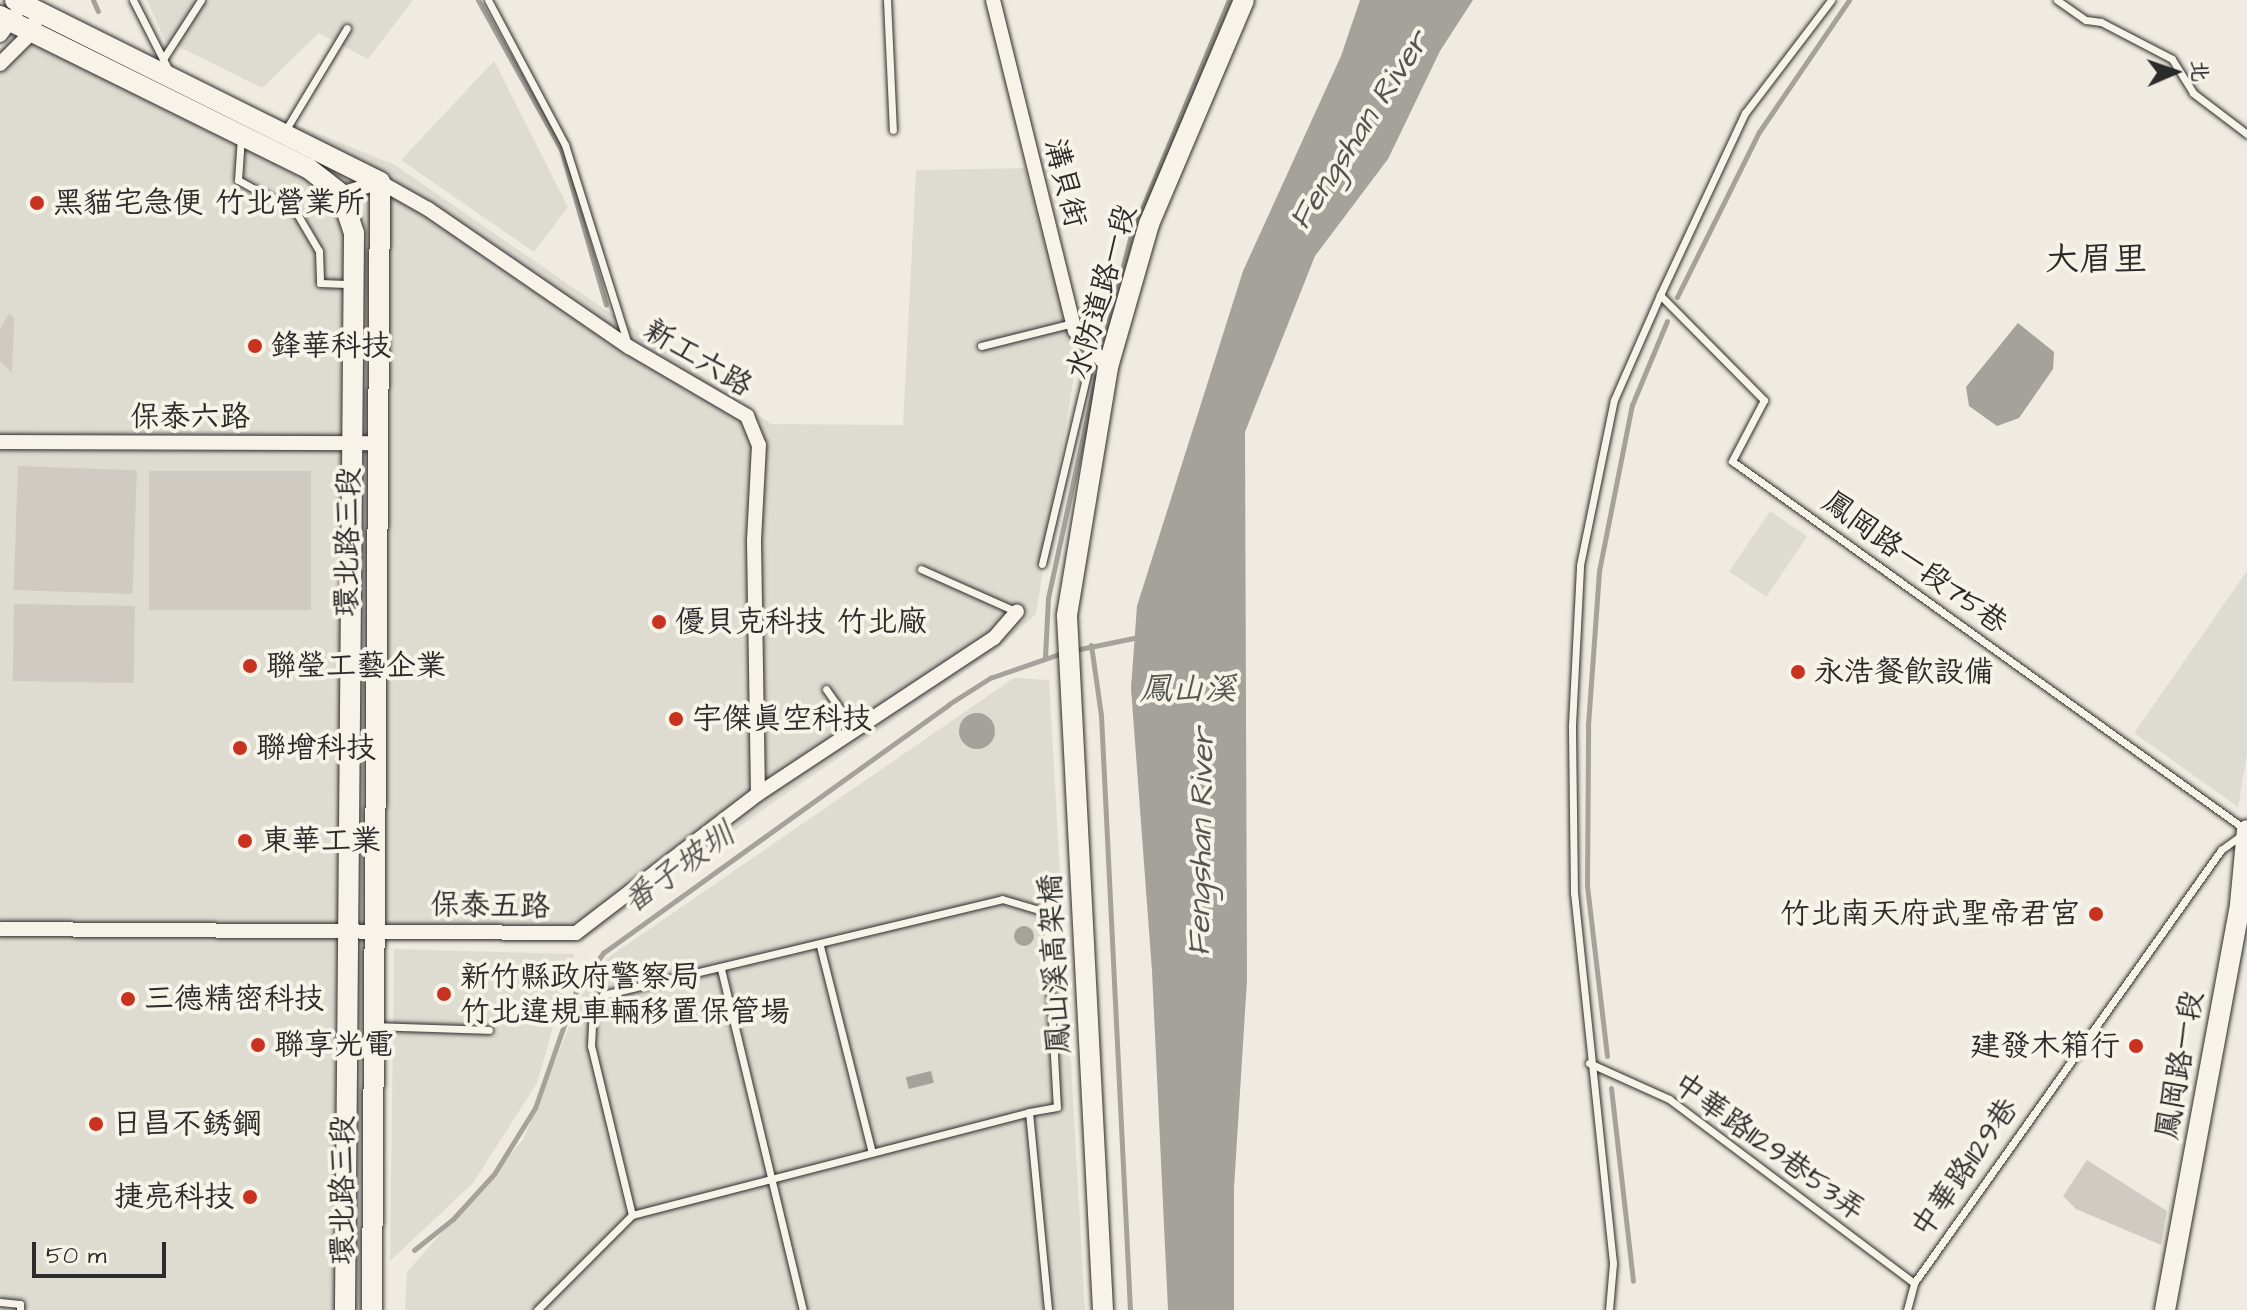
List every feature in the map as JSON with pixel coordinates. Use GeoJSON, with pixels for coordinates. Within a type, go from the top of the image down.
{"type":"FeatureCollection","features":[{"type":"Feature","properties":{"kind":"street","name":"溝貝街"},"geometry":{"type":"LineString","coordinates":[[993,0],[1073,323],[1108,367]]}},
{"type":"Feature","properties":{"kind":"street","name":"水防道路一段"},"geometry":{"type":"LineString","coordinates":[[1067,615],[1108,367],[1149,224],[1244,0]]}},
{"type":"Feature","properties":{"kind":"street"},"geometry":{"type":"LineString","coordinates":[[17,17],[167,67],[284,133],[380,182]]}},
{"type":"Feature","properties":{"kind":"street"},"geometry":{"type":"LineString","coordinates":[[0,64],[17,17]]}},
{"type":"Feature","properties":{"kind":"street"},"geometry":{"type":"LineString","coordinates":[[17,17],[308,168],[341,194],[380,182]]}},
{"type":"Feature","properties":{"kind":"street","name":"新工六路"},"geometry":{"type":"LineString","coordinates":[[380,182],[629,347],[747,416],[757,434],[758,794]]}},
{"type":"Feature","properties":{"kind":"street","name":"環北路三段"},"geometry":{"type":"LineString","coordinates":[[372,1310],[380,182]]}},
{"type":"Feature","properties":{"kind":"street","name":"環北路三段"},"geometry":{"type":"LineString","coordinates":[[341,194],[354,233],[345,1310]]}},
{"type":"Feature","properties":{"kind":"street","name":"保泰六路"},"geometry":{"type":"LineString","coordinates":[[0,442],[380,443]]}},
{"type":"Feature","properties":{"kind":"street","name":"保泰五路"},"geometry":{"type":"LineString","coordinates":[[0,929],[576,933],[758,794],[994,638],[1017,612]]}},
{"type":"Feature","properties":{"kind":"street","name":"鳳山溪高架橋"},"geometry":{"type":"LineString","coordinates":[[1067,615],[1103,1310]]}},
{"type":"Feature","properties":{"kind":"street","name":"鳳岡路一段"},"geometry":{"type":"LineString","coordinates":[[2165,1310],[2240,904],[2247,831]]}},
{"type":"Feature","properties":{"kind":"lane"},"geometry":{"type":"LineString","coordinates":[[133,0],[167,67]]}},
{"type":"Feature","properties":{"kind":"lane"},"geometry":{"type":"LineString","coordinates":[[167,67],[201,0]]}},
{"type":"Feature","properties":{"kind":"lane"},"geometry":{"type":"LineString","coordinates":[[488,0],[565,145],[629,347]]}},
{"type":"Feature","properties":{"kind":"lane"},"geometry":{"type":"LineString","coordinates":[[887,0],[893,130]]}},
{"type":"Feature","properties":{"kind":"lane"},"geometry":{"type":"LineString","coordinates":[[1609,1310],[1613,1263],[1589,1063],[1574,893],[1572,725],[1580,565],[1614,400],[1660,295],[1745,113],[1831,0]]}},
{"type":"Feature","properties":{"kind":"lane"},"geometry":{"type":"LineString","coordinates":[[2057,0],[2086,20],[2101,22],[2172,59],[2193,93],[2247,134]]}},
{"type":"Feature","properties":{"kind":"lane"},"geometry":{"type":"LineString","coordinates":[[284,133],[347,28]]}},
{"type":"Feature","properties":{"kind":"lane"},"geometry":{"type":"LineString","coordinates":[[241,135],[238,180],[296,212],[319,251],[320,283],[353,284]]}},
{"type":"Feature","properties":{"kind":"lane","name":"鳳岡路一段75巷"},"geometry":{"type":"LineString","coordinates":[[1660,295],[1764,400],[1732,461],[2247,831]]}},
{"type":"Feature","properties":{"kind":"lane"},"geometry":{"type":"LineString","coordinates":[[981,346],[1073,323]]}},
{"type":"Feature","properties":{"kind":"lane"},"geometry":{"type":"LineString","coordinates":[[1042,564],[1093,350]]}},
{"type":"Feature","properties":{"kind":"lane"},"geometry":{"type":"LineString","coordinates":[[921,569],[1017,612]]}},
{"type":"Feature","properties":{"kind":"lane"},"geometry":{"type":"LineString","coordinates":[[826,689],[855,731]]}},
{"type":"Feature","properties":{"kind":"lane","name":"中華路1129巷"},"geometry":{"type":"LineString","coordinates":[[1907,1310],[1914,1283],[2221,850],[2247,831]]}},
{"type":"Feature","properties":{"kind":"lane"},"geometry":{"type":"LineString","coordinates":[[537,1310],[632,1215],[1057,1107],[1046,912],[1002,899],[820,946],[603,995],[593,1005],[591,1046],[632,1215]]}},
{"type":"Feature","properties":{"kind":"lane"},"geometry":{"type":"LineString","coordinates":[[820,946],[872,1153]]}},
{"type":"Feature","properties":{"kind":"lane"},"geometry":{"type":"LineString","coordinates":[[721,969],[803,1310]]}},
{"type":"Feature","properties":{"kind":"lane"},"geometry":{"type":"LineString","coordinates":[[373,1026],[489,1030]]}},
{"type":"Feature","properties":{"kind":"lane","name":"中華路1129巷53弄"},"geometry":{"type":"LineString","coordinates":[[1589,1063],[1669,1099],[1914,1283]]}},
{"type":"Feature","properties":{"kind":"lane"},"geometry":{"type":"LineString","coordinates":[[1029,1112],[1048,1310]]}},
{"type":"Feature","properties":{"kind":"lane"},"geometry":{"type":"LineString","coordinates":[[0,1302],[20,1304],[20,1310]]}},
{"type":"Feature","properties":{"kind":"shaded area"},"geometry":{"type":"Polygon","coordinates":[[[147,0],[413,0],[368,59],[319,33],[262,88],[165,40],[147,0]]]}},
{"type":"Feature","properties":{"kind":"shaded area"},"geometry":{"type":"Polygon","coordinates":[[[33,18],[395,165],[771,424],[903,425],[916,170],[1025,168],[1076,362],[1036,614],[996,650],[768,806],[582,942],[366,941],[361,1310],[0,1310],[0,50],[33,18]]]}},
{"type":"Feature","properties":{"kind":"shaded area"},"geometry":{"type":"Polygon","coordinates":[[[494,61],[568,207],[534,252],[401,160],[494,61]]]}},
{"type":"Feature","properties":{"kind":"shaded area"},"geometry":{"type":"Polygon","coordinates":[[[9,313],[14,318],[12,373],[0,361],[0,330],[9,313]]]}},
{"type":"Feature","properties":{"kind":"shaded area"},"geometry":{"type":"Polygon","coordinates":[[[18,466],[137,470],[133,594],[14,590],[18,466]]]}},
{"type":"Feature","properties":{"kind":"shaded area"},"geometry":{"type":"Polygon","coordinates":[[[149,471],[311,471],[311,610],[149,610],[149,471]]]}},
{"type":"Feature","properties":{"kind":"shaded area"},"geometry":{"type":"Polygon","coordinates":[[[1770,511],[1807,536],[1766,597],[1729,572],[1770,511]]]}},
{"type":"Feature","properties":{"kind":"shaded area"},"geometry":{"type":"Polygon","coordinates":[[[2247,571],[2247,754],[2238,807],[2134,733],[2247,571]]]}},
{"type":"Feature","properties":{"kind":"shaded area"},"geometry":{"type":"Polygon","coordinates":[[[14,604],[135,606],[134,683],[13,681],[14,604]]]}},
{"type":"Feature","properties":{"kind":"shaded area"},"geometry":{"type":"Polygon","coordinates":[[[1014,678],[1049,680],[1085,1310],[405,1310],[407,1272],[523,1140],[582,995],[606,959],[1014,678]]]}},
{"type":"Feature","properties":{"kind":"shaded area"},"geometry":{"type":"Polygon","coordinates":[[[394,949],[574,954],[537,1083],[473,1183],[390,1261],[394,949]]]}},
{"type":"Feature","properties":{"kind":"shaded area"},"geometry":{"type":"Polygon","coordinates":[[[2087,1160],[2167,1211],[2161,1245],[2076,1209],[2063,1196],[2087,1160]]]}},
{"type":"Feature","properties":{"kind":"water","name":"鳳山溪"},"geometry":{"type":"Polygon","coordinates":[[[1360,0],[1473,0],[1440,51],[1388,159],[1315,256],[1245,432],[1247,980],[1234,1188],[1234,1310],[1168,1310],[1152,971],[1131,688],[1137,606],[1243,271],[1341,56],[1360,0]]]}},
{"type":"Feature","properties":{"kind":"water"},"geometry":{"type":"Polygon","coordinates":[[[2018,323],[2054,352],[2053,369],[2019,418],[1997,426],[1969,406],[1966,387],[2018,323]]]}},
{"type":"Feature","properties":{"kind":"water"},"geometry":{"type":"Polygon","coordinates":[[[977,713],[990,718],[995,731],[990,744],[977,749],[964,744],[959,731],[964,718],[977,713]]]}},
{"type":"Feature","properties":{"kind":"water"},"geometry":{"type":"Polygon","coordinates":[[[1020,926],[1028,926],[1034,936],[1028,946],[1020,946],[1014,940],[1014,932],[1020,926]]]}},
{"type":"Feature","properties":{"kind":"water"},"geometry":{"type":"Polygon","coordinates":[[[931,1071],[934,1083],[909,1089],[906,1077],[931,1071]]]}},
{"type":"Feature","properties":{"kind":"waterway"},"geometry":{"type":"LineString","coordinates":[[93,0],[98,11]]}},
{"type":"Feature","properties":{"kind":"waterway"},"geometry":{"type":"LineString","coordinates":[[478,0],[561,149],[606,305]]}},
{"type":"Feature","properties":{"kind":"waterway"},"geometry":{"type":"LineString","coordinates":[[1104,340],[1131,235],[1229,0]]}},
{"type":"Feature","properties":{"kind":"waterway"},"geometry":{"type":"LineString","coordinates":[[1677,297],[1759,132],[1849,0]]}},
{"type":"Feature","properties":{"kind":"waterway"},"geometry":{"type":"LineString","coordinates":[[1607,1056],[1587,886],[1588,725],[1599,571],[1632,405],[1667,321]]}},
{"type":"Feature","properties":{"kind":"waterway"},"geometry":{"type":"LineString","coordinates":[[1045,657],[1048,598],[1096,376]]}},
{"type":"Feature","properties":{"kind":"waterway"},"geometry":{"type":"LineString","coordinates":[[1075,650],[1139,637]]}},
{"type":"Feature","properties":{"kind":"waterway"},"geometry":{"type":"LineString","coordinates":[[1091,645],[1101,715],[1130,1310]]}},
{"type":"Feature","properties":{"kind":"waterway","name":"番子坡圳"},"geometry":{"type":"LineString","coordinates":[[414,1250],[453,1219],[494,1174],[535,1108],[576,991],[603,953],[949,704],[990,678],[1065,652]]}},
{"type":"Feature","properties":{"kind":"waterway"},"geometry":{"type":"LineString","coordinates":[[1611,1088],[1633,1281]]}},
{"type":"Feature","properties":{"kind":"place","name":"黑貓宅急便 竹北營業所"},"geometry":{"type":"Point","coordinates":[37,203]}},
{"type":"Feature","properties":{"kind":"place","name":"鋒華科技"},"geometry":{"type":"Point","coordinates":[255,346]}},
{"type":"Feature","properties":{"kind":"place","name":"優貝克科技 竹北廠"},"geometry":{"type":"Point","coordinates":[659,622]}},
{"type":"Feature","properties":{"kind":"place","name":"聯瑩工藝企業"},"geometry":{"type":"Point","coordinates":[250,666]}},
{"type":"Feature","properties":{"kind":"place","name":"永浩餐飲設備"},"geometry":{"type":"Point","coordinates":[1798,672]}},
{"type":"Feature","properties":{"kind":"place","name":"宇傑真空科技"},"geometry":{"type":"Point","coordinates":[676,719]}},
{"type":"Feature","properties":{"kind":"place","name":"聯增科技"},"geometry":{"type":"Point","coordinates":[240,748]}},
{"type":"Feature","properties":{"kind":"place","name":"東華工業"},"geometry":{"type":"Point","coordinates":[245,841]}},
{"type":"Feature","properties":{"kind":"place","name":"竹北南天府武聖帝君宮"},"geometry":{"type":"Point","coordinates":[2096,914]}},
{"type":"Feature","properties":{"kind":"place","name":"新竹縣政府警察局 竹北違規車輛移置保管場"},"geometry":{"type":"Point","coordinates":[444,994]}},
{"type":"Feature","properties":{"kind":"place","name":"三德精密科技"},"geometry":{"type":"Point","coordinates":[128,999]}},
{"type":"Feature","properties":{"kind":"place","name":"聯享光電"},"geometry":{"type":"Point","coordinates":[258,1045]}},
{"type":"Feature","properties":{"kind":"place","name":"建發木箱行"},"geometry":{"type":"Point","coordinates":[2136,1046]}},
{"type":"Feature","properties":{"kind":"place","name":"日昌不銹鋼"},"geometry":{"type":"Point","coordinates":[96,1124]}},
{"type":"Feature","properties":{"kind":"place","name":"捷亮科技"},"geometry":{"type":"Point","coordinates":[250,1197]}},
{"type":"Feature","properties":{"kind":"district","name":"大眉里"},"geometry":{"type":"Point","coordinates":[2096,261]}},
{"type":"Feature","properties":{"kind":"water label","name":"Fengshan River"},"geometry":{"type":"Point","coordinates":[1360,131]}},
{"type":"Feature","properties":{"kind":"water label","name":"Fengshan River"},"geometry":{"type":"Point","coordinates":[1202,842]}}]}
